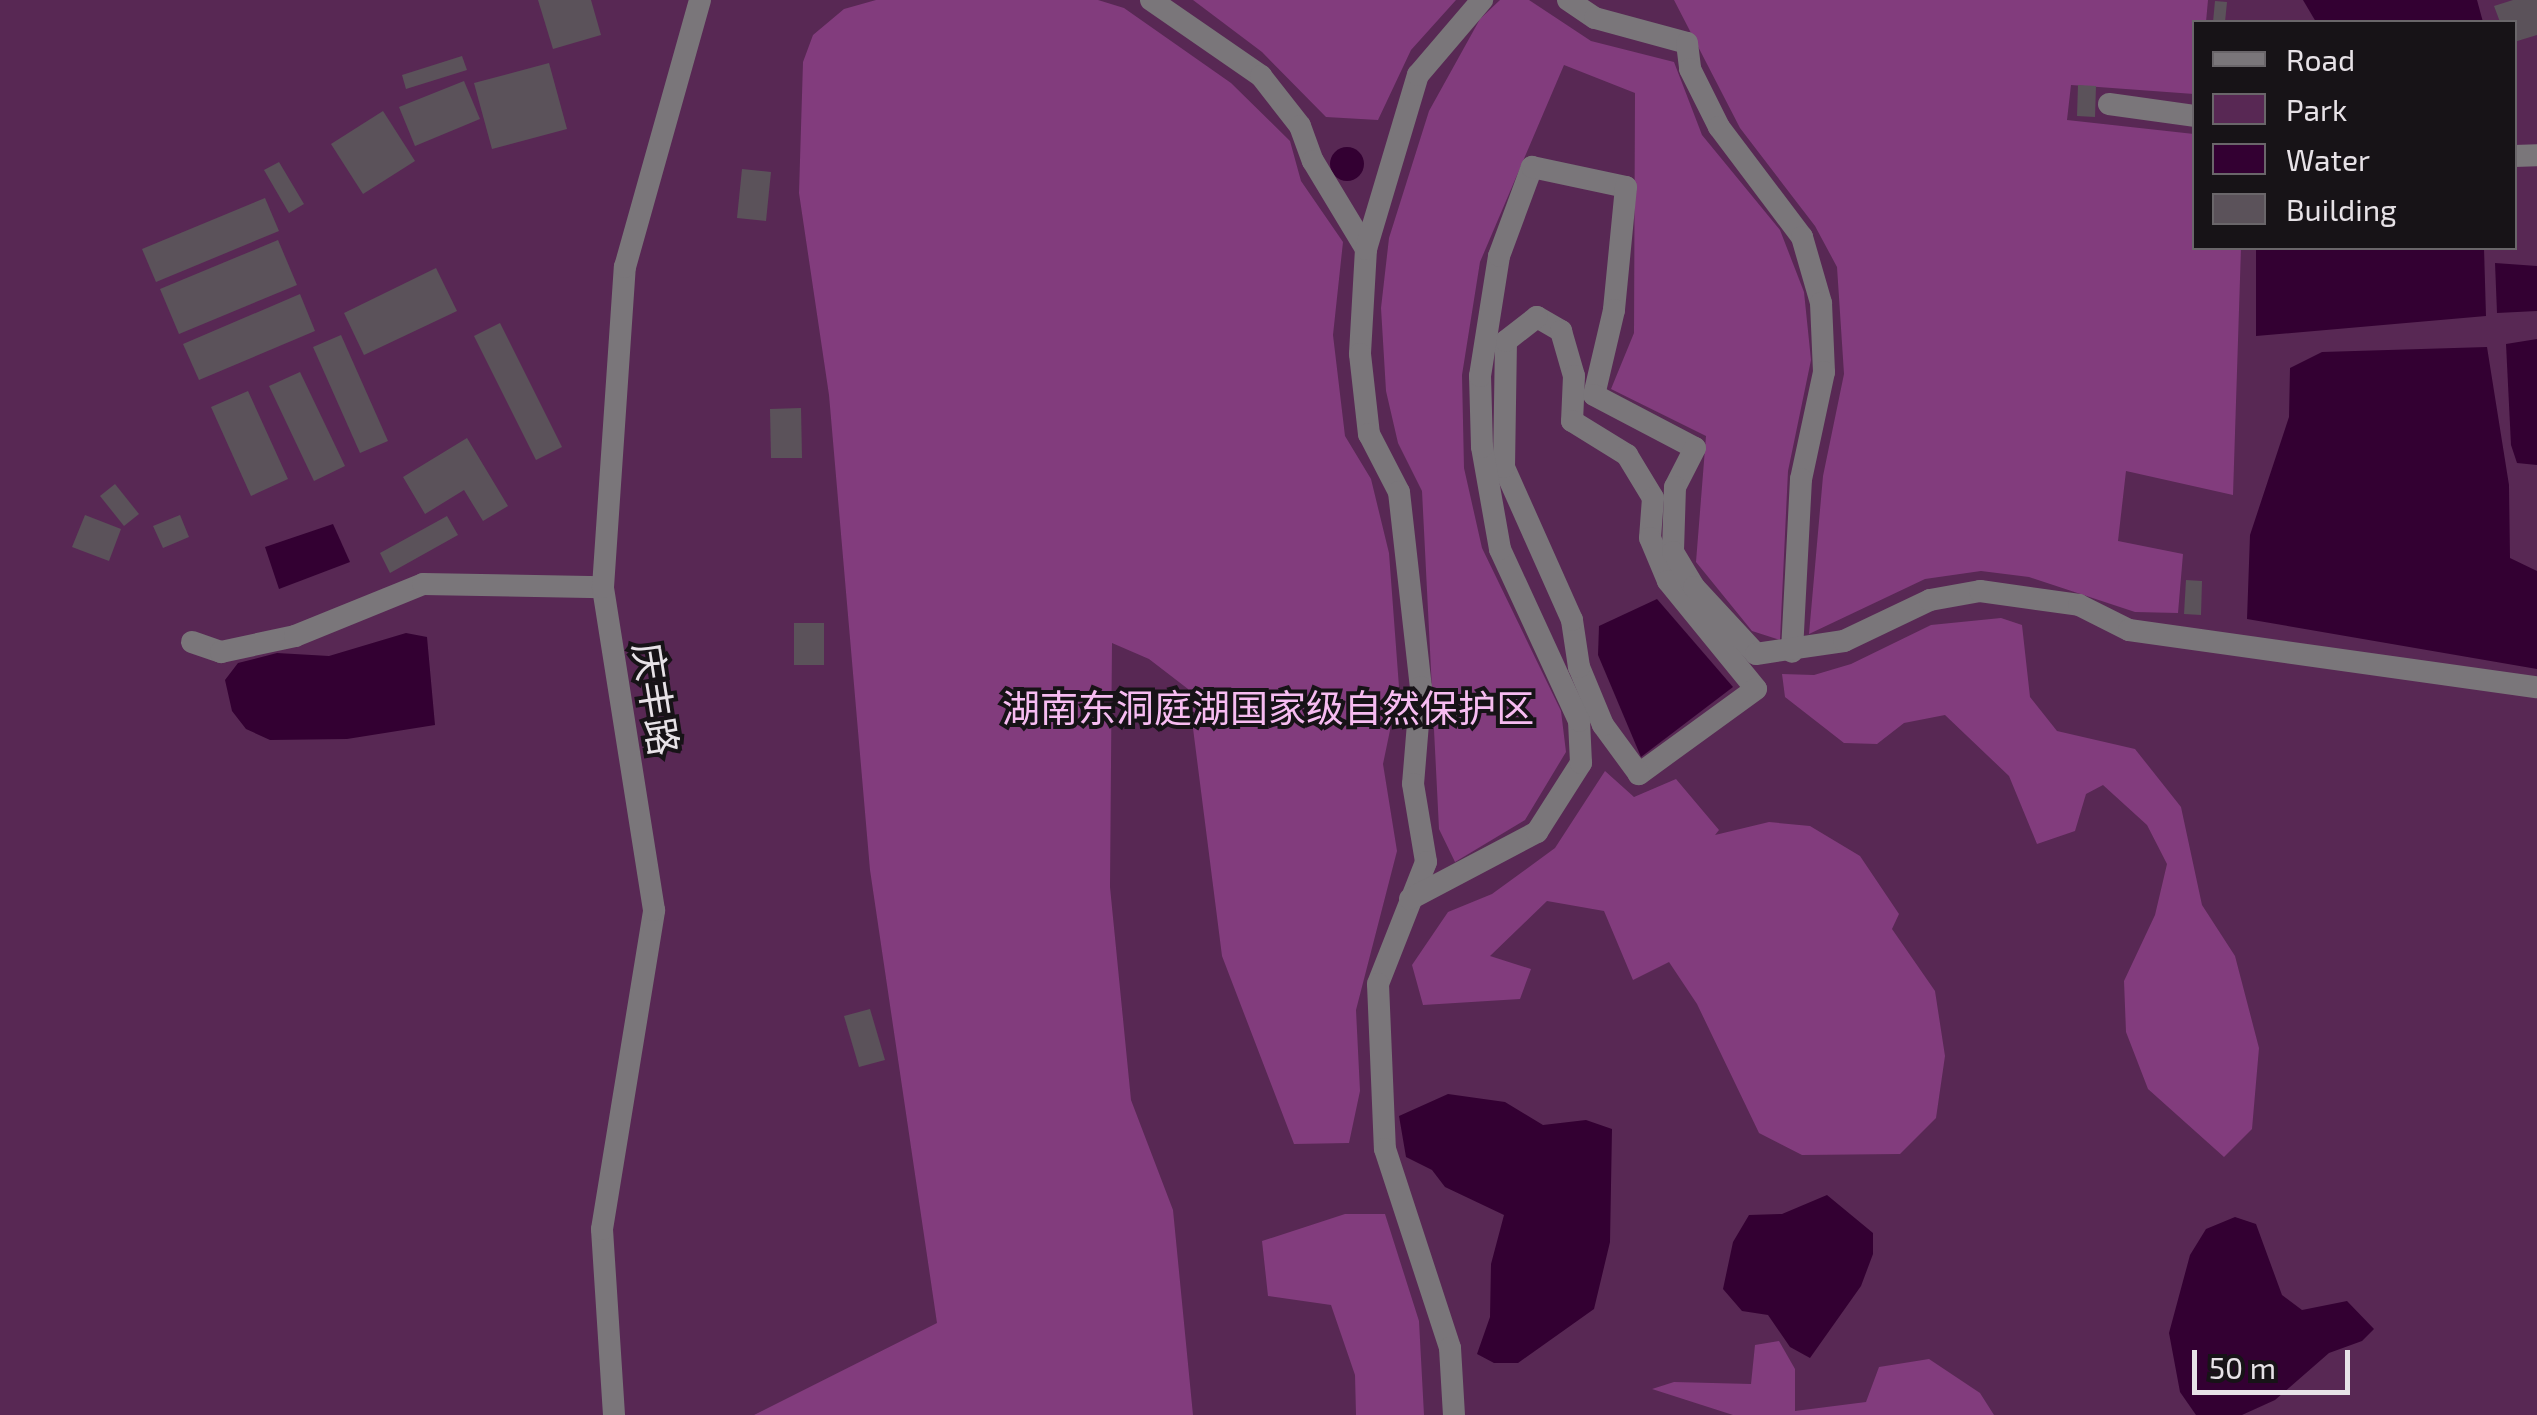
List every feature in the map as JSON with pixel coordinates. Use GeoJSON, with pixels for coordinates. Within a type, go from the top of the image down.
{"type":"FeatureCollection","features":[{"type":"Feature","properties":{"kind":"street","name":"庆丰路"},"geometry":{"type":"LineString","coordinates":[[614,1415],[602,1229],[654,910],[603,587],[625,266],[700,0]]}},
{"type":"Feature","properties":{"kind":"street"},"geometry":{"type":"LineString","coordinates":[[1152,0],[1261,76],[1300,126],[1313,161],[1366,249]]}},
{"type":"Feature","properties":{"kind":"street"},"geometry":{"type":"LineString","coordinates":[[1454,1415],[1450,1348],[1385,1149],[1378,984],[1426,862],[1413,784],[1421,687],[1398,492],[1369,434],[1360,354],[1366,249],[1418,75],[1482,0]]}},
{"type":"Feature","properties":{"kind":"street"},"geometry":{"type":"LineString","coordinates":[[1568,0],[1595,18],[1687,44],[1690,68],[1719,127],[1802,237],[1821,303],[1824,372],[1801,479],[1792,652]]}},
{"type":"Feature","properties":{"kind":"street"},"geometry":{"type":"LineString","coordinates":[[2109,104],[2192,116]]}},
{"type":"Feature","properties":{"kind":"street"},"geometry":{"type":"LineString","coordinates":[[1410,900],[1537,832],[1582,763],[1579,721],[1500,549],[1482,447],[1480,376],[1498,256],[1532,168],[1626,187],[1614,310],[1594,395],[1695,448],[1675,486],[1674,552],[1694,587],[1756,654],[1844,642],[1930,600],[1980,592],[2079,605],[2130,630],[2537,688]]}},
{"type":"Feature","properties":{"kind":"street"},"geometry":{"type":"LineString","coordinates":[[1537,318],[1561,330],[1574,376],[1572,421],[1627,455],[1653,498],[1650,538],[1668,582],[1756,689],[1639,774],[1604,725],[1578,667],[1572,620],[1504,467],[1506,341],[1537,318]]}},
{"type":"Feature","properties":{"kind":"street"},"geometry":{"type":"LineString","coordinates":[[192,642],[222,652],[295,636],[422,584],[603,587]]}},
{"type":"Feature","properties":{"kind":"green space","name":"湖南东洞庭湖国家级自然保护区"},"geometry":{"type":"Polygon","coordinates":[[[0,0],[2537,0],[2537,1415],[0,1415],[0,0]]]}},
{"type":"Feature","properties":{"kind":"green space"},"geometry":{"type":"Polygon","coordinates":[[[876,0],[1098,0],[1124,8],[1231,83],[1290,141],[1301,181],[1343,242],[1333,335],[1345,436],[1371,479],[1389,553],[1399,687],[1383,764],[1397,851],[1356,1010],[1360,1091],[1349,1143],[1294,1144],[1222,956],[1188,689],[1149,659],[1112,643],[1110,887],[1131,1100],[1173,1210],[1193,1415],[754,1415],[937,1323],[870,870],[829,395],[799,193],[803,62],[813,35],[844,9],[876,0]]]}},
{"type":"Feature","properties":{"kind":"green space"},"geometry":{"type":"Polygon","coordinates":[[[1193,0],[1456,0],[1411,50],[1378,120],[1326,117],[1262,52],[1193,0]]]}},
{"type":"Feature","properties":{"kind":"green space"},"geometry":{"type":"Polygon","coordinates":[[[1500,0],[1529,0],[1591,41],[1674,62],[1702,135],[1780,230],[1804,292],[1811,360],[1788,471],[1780,640],[1752,631],[1696,562],[1706,436],[1611,389],[1634,333],[1635,93],[1564,65],[1480,262],[1462,375],[1464,468],[1482,548],[1561,711],[1566,752],[1525,820],[1455,862],[1439,829],[1422,491],[1398,443],[1386,391],[1381,308],[1389,238],[1429,111],[1480,19],[1500,0]]]}},
{"type":"Feature","properties":{"kind":"green space"},"geometry":{"type":"Polygon","coordinates":[[[1674,0],[2208,0],[2206,20],[2192,20],[2192,94],[2071,85],[2067,120],[2192,134],[2192,250],[2241,250],[2233,495],[2126,471],[2118,541],[2183,554],[2178,613],[2135,612],[2029,577],[1981,571],[1925,579],[1809,634],[1823,476],[1844,374],[1837,267],[1815,226],[1740,128],[1674,0]]]}},
{"type":"Feature","properties":{"kind":"green space"},"geometry":{"type":"Polygon","coordinates":[[[2001,618],[2022,625],[2030,697],[2057,731],[2135,749],[2181,807],[2202,905],[2235,956],[2259,1048],[2252,1129],[2224,1157],[2148,1089],[2126,1032],[2124,981],[2155,915],[2167,864],[2147,825],[2103,785],[2086,794],[2075,831],[2037,844],[2009,776],[1945,715],[1904,723],[1877,744],[1844,743],[1785,697],[1782,674],[1814,675],[1851,664],[1931,625],[2001,618]]]}},
{"type":"Feature","properties":{"kind":"green space"},"geometry":{"type":"Polygon","coordinates":[[[1605,771],[1634,797],[1676,779],[1719,830],[1715,835],[1769,822],[1810,826],[1860,856],[1899,914],[1892,929],[1935,991],[1945,1056],[1936,1118],[1900,1154],[1802,1155],[1759,1133],[1697,1004],[1669,962],[1633,980],[1604,911],[1547,901],[1490,956],[1531,969],[1520,999],[1423,1005],[1412,965],[1448,912],[1492,894],[1555,848],[1605,771]]]}},
{"type":"Feature","properties":{"kind":"green space"},"geometry":{"type":"Polygon","coordinates":[[[1345,1214],[1385,1214],[1419,1321],[1424,1415],[1356,1415],[1355,1375],[1331,1305],[1268,1296],[1262,1241],[1345,1214]]]}},
{"type":"Feature","properties":{"kind":"green space"},"geometry":{"type":"Polygon","coordinates":[[[1779,1341],[1795,1369],[1795,1411],[1866,1402],[1879,1367],[1929,1359],[1980,1393],[1994,1415],[1733,1415],[1652,1389],[1674,1382],[1751,1384],[1755,1345],[1779,1341]]]}},
{"type":"Feature","properties":{"kind":"water"},"geometry":{"type":"Polygon","coordinates":[[[2303,0],[2477,0],[2482,20],[2315,20],[2303,0]]]}},
{"type":"Feature","properties":{"kind":"water"},"geometry":{"type":"Polygon","coordinates":[[[1347,147],[1359,152],[1364,164],[1359,176],[1347,181],[1335,176],[1330,164],[1335,152],[1347,147]]]}},
{"type":"Feature","properties":{"kind":"water"},"geometry":{"type":"Polygon","coordinates":[[[2256,250],[2484,250],[2486,316],[2256,336],[2256,250]]]}},
{"type":"Feature","properties":{"kind":"water"},"geometry":{"type":"Polygon","coordinates":[[[2495,263],[2537,266],[2537,311],[2497,313],[2495,263]]]}},
{"type":"Feature","properties":{"kind":"water"},"geometry":{"type":"Polygon","coordinates":[[[2537,339],[2537,465],[2517,463],[2511,445],[2506,344],[2537,339]]]}},
{"type":"Feature","properties":{"kind":"water"},"geometry":{"type":"Polygon","coordinates":[[[2487,347],[2509,485],[2510,558],[2537,571],[2537,669],[2247,619],[2250,535],[2289,417],[2290,368],[2322,352],[2487,347]]]}},
{"type":"Feature","properties":{"kind":"water"},"geometry":{"type":"Polygon","coordinates":[[[333,524],[350,562],[279,589],[265,547],[333,524]]]}},
{"type":"Feature","properties":{"kind":"water"},"geometry":{"type":"Polygon","coordinates":[[[1657,599],[1733,687],[1641,757],[1598,655],[1599,626],[1657,599]]]}},
{"type":"Feature","properties":{"kind":"water"},"geometry":{"type":"Polygon","coordinates":[[[406,633],[427,637],[435,725],[347,739],[270,740],[246,729],[232,711],[225,680],[238,663],[277,653],[329,656],[406,633]]]}},
{"type":"Feature","properties":{"kind":"water"},"geometry":{"type":"Polygon","coordinates":[[[1448,1094],[1505,1102],[1543,1125],[1586,1120],[1612,1129],[1610,1242],[1594,1309],[1518,1363],[1494,1363],[1477,1354],[1490,1317],[1491,1264],[1504,1215],[1445,1187],[1432,1170],[1406,1157],[1399,1116],[1448,1094]]]}},
{"type":"Feature","properties":{"kind":"water"},"geometry":{"type":"Polygon","coordinates":[[[1827,1195],[1873,1233],[1873,1254],[1861,1286],[1810,1358],[1790,1347],[1768,1315],[1742,1311],[1723,1289],[1733,1242],[1749,1215],[1782,1214],[1827,1195]]]}},
{"type":"Feature","properties":{"kind":"water"},"geometry":{"type":"Polygon","coordinates":[[[2235,1217],[2256,1224],[2282,1295],[2302,1310],[2347,1301],[2374,1329],[2362,1341],[2329,1353],[2275,1400],[2242,1415],[2196,1415],[2180,1392],[2169,1333],[2190,1255],[2206,1229],[2235,1217]]]}},
{"type":"Feature","properties":{"kind":"building"},"geometry":{"type":"Polygon","coordinates":[[[538,0],[591,0],[601,35],[553,49],[538,0]]]}},
{"type":"Feature","properties":{"kind":"building"},"geometry":{"type":"Polygon","coordinates":[[[2513,0],[2537,0],[2537,35],[2517,41],[2517,20],[2499,20],[2494,6],[2513,0]]]}},
{"type":"Feature","properties":{"kind":"building"},"geometry":{"type":"Polygon","coordinates":[[[2215,1],[2227,2],[2225,20],[2213,20],[2215,1]]]}},
{"type":"Feature","properties":{"kind":"building"},"geometry":{"type":"Polygon","coordinates":[[[462,56],[467,70],[406,89],[402,75],[462,56]]]}},
{"type":"Feature","properties":{"kind":"building"},"geometry":{"type":"Polygon","coordinates":[[[549,63],[567,129],[492,149],[474,83],[549,63]]]}},
{"type":"Feature","properties":{"kind":"building"},"geometry":{"type":"Polygon","coordinates":[[[464,81],[480,119],[415,146],[399,107],[464,81]]]}},
{"type":"Feature","properties":{"kind":"building"},"geometry":{"type":"Polygon","coordinates":[[[2078,85],[2096,86],[2095,117],[2077,116],[2078,85]]]}},
{"type":"Feature","properties":{"kind":"building"},"geometry":{"type":"Polygon","coordinates":[[[383,111],[415,161],[363,194],[331,144],[383,111]]]}},
{"type":"Feature","properties":{"kind":"building"},"geometry":{"type":"Polygon","coordinates":[[[279,162],[304,204],[289,213],[264,170],[279,162]]]}},
{"type":"Feature","properties":{"kind":"building"},"geometry":{"type":"Polygon","coordinates":[[[742,169],[771,172],[766,221],[737,218],[742,169]]]}},
{"type":"Feature","properties":{"kind":"building"},"geometry":{"type":"Polygon","coordinates":[[[265,198],[279,231],[156,282],[142,249],[265,198]]]}},
{"type":"Feature","properties":{"kind":"building"},"geometry":{"type":"Polygon","coordinates":[[[278,240],[297,285],[179,334],[160,289],[278,240]]]}},
{"type":"Feature","properties":{"kind":"building"},"geometry":{"type":"Polygon","coordinates":[[[436,268],[457,311],[364,355],[344,313],[436,268]]]}},
{"type":"Feature","properties":{"kind":"building"},"geometry":{"type":"Polygon","coordinates":[[[300,294],[315,331],[199,380],[183,344],[300,294]]]}},
{"type":"Feature","properties":{"kind":"building"},"geometry":{"type":"Polygon","coordinates":[[[500,323],[562,447],[536,460],[474,336],[500,323]]]}},
{"type":"Feature","properties":{"kind":"building"},"geometry":{"type":"Polygon","coordinates":[[[341,335],[388,441],[360,453],[313,347],[341,335]]]}},
{"type":"Feature","properties":{"kind":"building"},"geometry":{"type":"Polygon","coordinates":[[[300,372],[345,466],[314,481],[269,386],[300,372]]]}},
{"type":"Feature","properties":{"kind":"building"},"geometry":{"type":"Polygon","coordinates":[[[248,391],[288,479],[251,496],[211,407],[248,391]]]}},
{"type":"Feature","properties":{"kind":"building"},"geometry":{"type":"Polygon","coordinates":[[[801,408],[802,458],[771,458],[770,409],[801,408]]]}},
{"type":"Feature","properties":{"kind":"building"},"geometry":{"type":"Polygon","coordinates":[[[467,438],[508,506],[483,521],[464,490],[425,514],[403,477],[467,438]]]}},
{"type":"Feature","properties":{"kind":"building"},"geometry":{"type":"Polygon","coordinates":[[[115,484],[139,514],[124,526],[100,496],[115,484]]]}},
{"type":"Feature","properties":{"kind":"building"},"geometry":{"type":"Polygon","coordinates":[[[85,515],[121,529],[109,561],[72,547],[85,515]]]}},
{"type":"Feature","properties":{"kind":"building"},"geometry":{"type":"Polygon","coordinates":[[[180,515],[189,537],[163,548],[153,526],[180,515]]]}},
{"type":"Feature","properties":{"kind":"building"},"geometry":{"type":"Polygon","coordinates":[[[447,516],[458,535],[390,573],[380,553],[447,516]]]}},
{"type":"Feature","properties":{"kind":"building"},"geometry":{"type":"Polygon","coordinates":[[[2186,580],[2202,581],[2201,615],[2184,614],[2186,580]]]}},
{"type":"Feature","properties":{"kind":"building"},"geometry":{"type":"Polygon","coordinates":[[[794,623],[824,623],[824,665],[794,665],[794,623]]]}},
{"type":"Feature","properties":{"kind":"building"},"geometry":{"type":"Polygon","coordinates":[[[870,1009],[885,1060],[859,1067],[844,1016],[870,1009]]]}}]}
